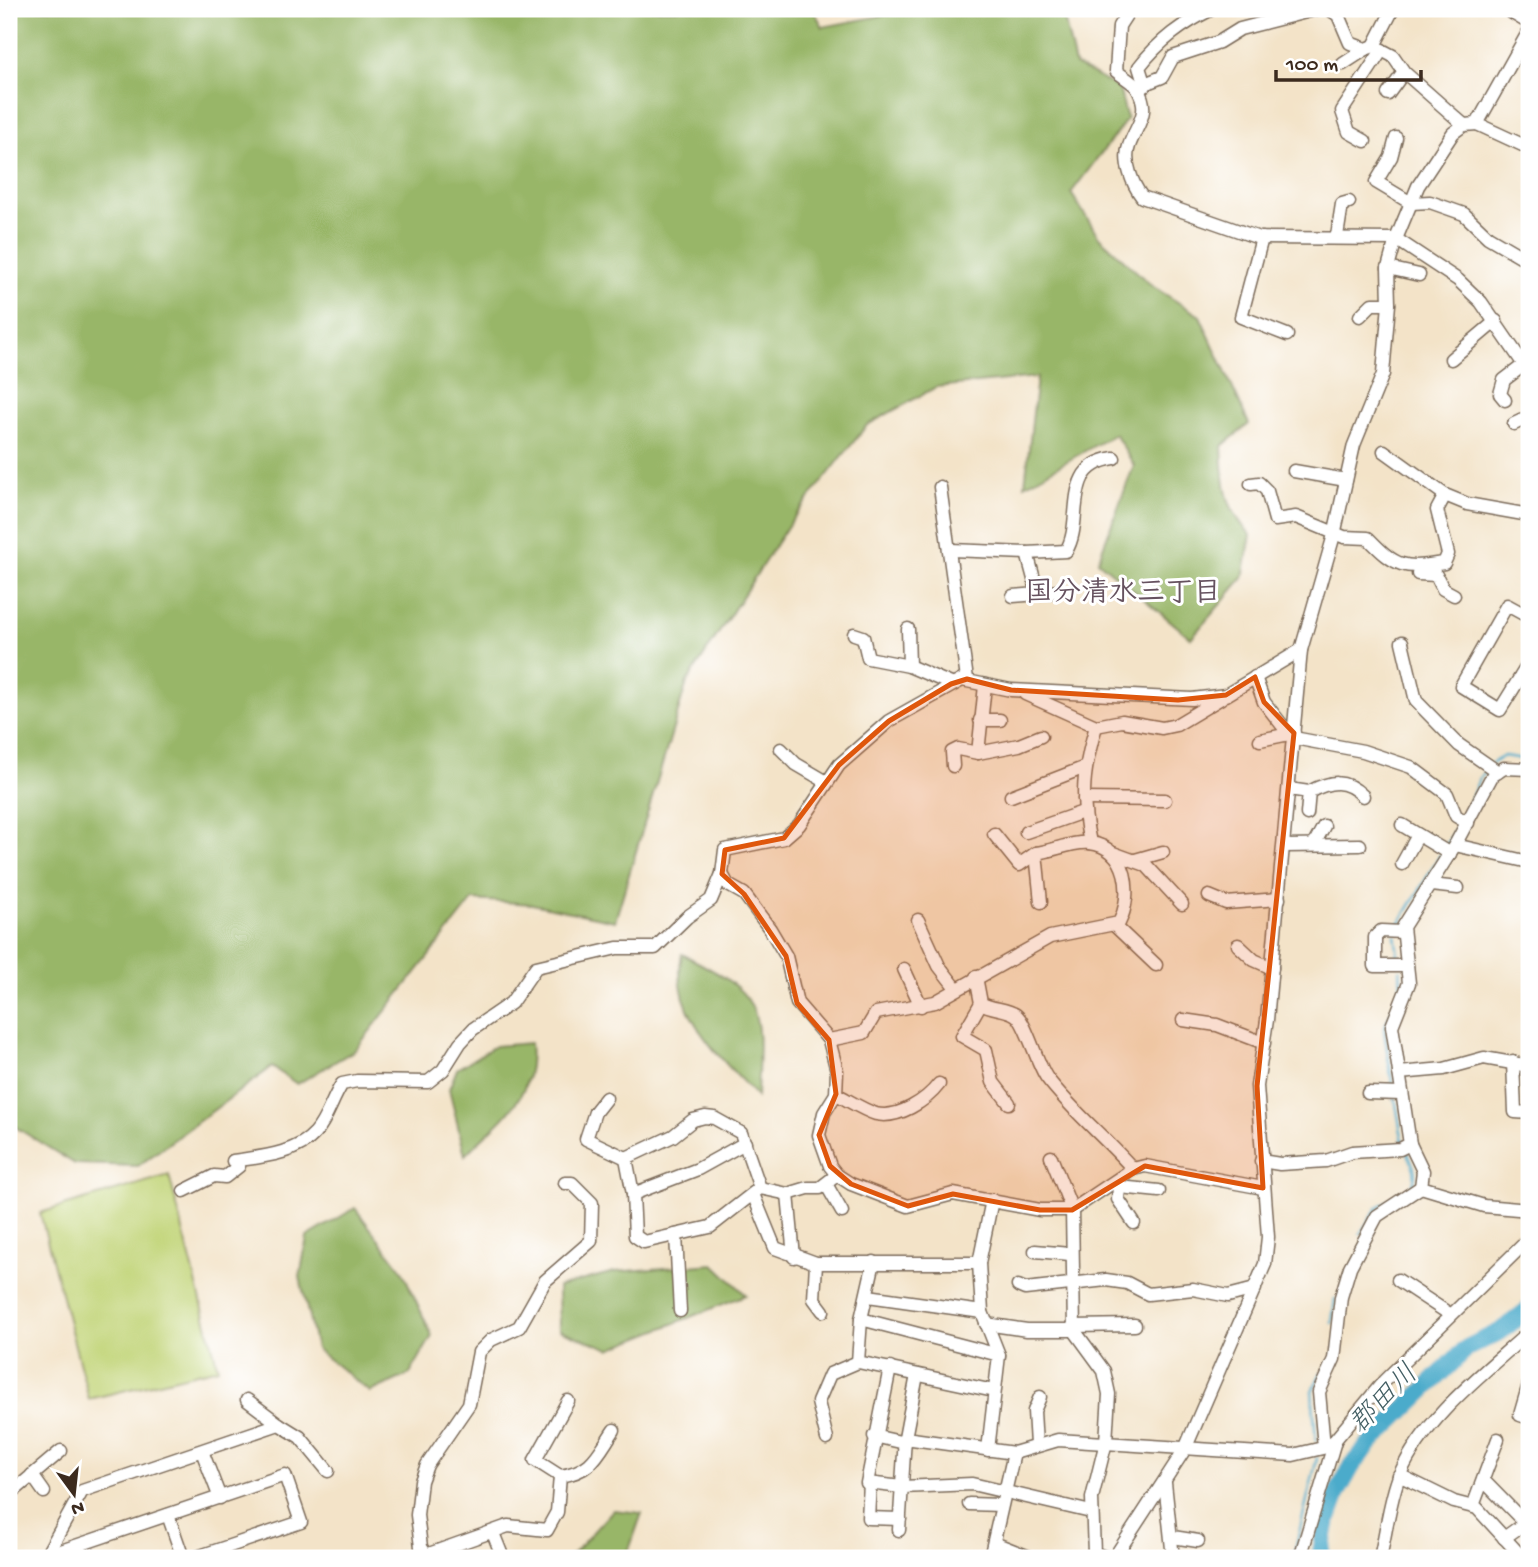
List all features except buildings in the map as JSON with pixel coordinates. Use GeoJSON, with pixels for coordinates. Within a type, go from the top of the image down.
{"type":"FeatureCollection","features":[{"type":"Feature","properties":{"kind":"street"},"geometry":{"type":"LineString","coordinates":[[1130,9],[1119,26],[1116,71],[1141,87]]}},
{"type":"Feature","properties":{"kind":"street"},"geometry":{"type":"LineString","coordinates":[[1212,9],[1183,23],[1157,44],[1139,67],[1143,109],[1141,125],[1128,147],[1132,184],[1142,197],[1262,237],[1337,236],[1396,239],[1458,280],[1496,321],[1527,368],[1504,380],[1500,394],[1505,400]]}},
{"type":"Feature","properties":{"kind":"street"},"geometry":{"type":"LineString","coordinates":[[1141,87],[1162,77],[1173,57],[1219,42],[1240,29],[1318,9]]}},
{"type":"Feature","properties":{"kind":"street"},"geometry":{"type":"LineString","coordinates":[[1329,9],[1338,15],[1350,43],[1374,48],[1393,56],[1404,72],[1470,125],[1529,148]]}},
{"type":"Feature","properties":{"kind":"street"},"geometry":{"type":"LineString","coordinates":[[1365,141],[1349,132],[1342,111],[1393,9]]}},
{"type":"Feature","properties":{"kind":"street"},"geometry":{"type":"LineString","coordinates":[[1506,9],[1529,23]]}},
{"type":"Feature","properties":{"kind":"street"},"geometry":{"type":"LineString","coordinates":[[1114,1558],[1166,1483],[1185,1449],[1265,1264],[1268,1237],[1256,1086],[1264,1043],[1272,968],[1301,650],[1335,535],[1354,445],[1383,374],[1389,304],[1388,268],[1410,203],[1453,133],[1470,125],[1529,31]]}},
{"type":"Feature","properties":{"kind":"street"},"geometry":{"type":"LineString","coordinates":[[1343,64],[1374,48]]}},
{"type":"Feature","properties":{"kind":"street"},"geometry":{"type":"LineString","coordinates":[[1388,94],[1404,72]]}},
{"type":"Feature","properties":{"kind":"street"},"geometry":{"type":"LineString","coordinates":[[1396,138],[1391,156],[1376,182],[1410,203],[1430,202],[1464,214],[1489,237],[1519,258],[1529,261]]}},
{"type":"Feature","properties":{"kind":"street"},"geometry":{"type":"LineString","coordinates":[[1337,236],[1339,211],[1342,204],[1349,202]]}},
{"type":"Feature","properties":{"kind":"street"},"geometry":{"type":"LineString","coordinates":[[1262,237],[1241,317],[1287,335]]}},
{"type":"Feature","properties":{"kind":"street"},"geometry":{"type":"LineString","coordinates":[[1388,268],[1419,275]]}},
{"type":"Feature","properties":{"kind":"street"},"geometry":{"type":"LineString","coordinates":[[1360,316],[1371,304],[1389,304]]}},
{"type":"Feature","properties":{"kind":"street"},"geometry":{"type":"LineString","coordinates":[[1451,359],[1496,321]]}},
{"type":"Feature","properties":{"kind":"street"},"geometry":{"type":"LineString","coordinates":[[1514,424],[1529,417]]}},
{"type":"Feature","properties":{"kind":"street"},"geometry":{"type":"LineString","coordinates":[[1384,451],[1445,495],[1467,504],[1529,515]]}},
{"type":"Feature","properties":{"kind":"street"},"geometry":{"type":"LineString","coordinates":[[951,550],[1027,553],[1066,551],[1071,542],[1075,493],[1088,470],[1105,459],[1114,458]]}},
{"type":"Feature","properties":{"kind":"street"},"geometry":{"type":"LineString","coordinates":[[1294,471],[1346,480]]}},
{"type":"Feature","properties":{"kind":"street"},"geometry":{"type":"LineString","coordinates":[[1251,484],[1259,483],[1267,491],[1275,520],[1296,517],[1312,522],[1335,535],[1368,538],[1401,573],[1436,575],[1443,589],[1454,594]]}},
{"type":"Feature","properties":{"kind":"street"},"geometry":{"type":"LineString","coordinates":[[940,487],[951,550],[967,679]]}},
{"type":"Feature","properties":{"kind":"street"},"geometry":{"type":"LineString","coordinates":[[1391,562],[1411,568],[1444,563],[1448,547],[1437,510],[1445,495]]}},
{"type":"Feature","properties":{"kind":"street"},"geometry":{"type":"LineString","coordinates":[[1027,553],[1038,594]]}},
{"type":"Feature","properties":{"kind":"street"},"geometry":{"type":"LineString","coordinates":[[1013,596],[1058,591]]}},
{"type":"Feature","properties":{"kind":"street"},"geometry":{"type":"LineString","coordinates":[[1528,667],[1500,710],[1461,685],[1507,605],[1529,617]]}},
{"type":"Feature","properties":{"kind":"street"},"geometry":{"type":"LineString","coordinates":[[908,629],[909,666]]}},
{"type":"Feature","properties":{"kind":"street"},"geometry":{"type":"LineString","coordinates":[[854,635],[863,637],[868,658],[909,666],[951,684]]}},
{"type":"Feature","properties":{"kind":"street"},"geometry":{"type":"LineString","coordinates":[[1402,642],[1416,701],[1459,745],[1492,769],[1529,769]]}},
{"type":"Feature","properties":{"kind":"street"},"geometry":{"type":"LineString","coordinates":[[184,1191],[214,1176],[225,1177],[239,1166],[233,1161],[275,1154],[300,1143],[316,1132],[342,1084],[357,1081],[428,1082],[443,1070],[473,1028],[511,1003],[536,967],[617,948],[656,948],[687,917],[711,900],[722,874],[725,850],[784,838],[799,825],[825,781],[839,765],[889,721],[951,684],[967,679],[1011,690],[1041,699],[1096,726],[1122,722],[1162,729],[1176,725],[1301,650]]}},
{"type":"Feature","properties":{"kind":"street"},"geometry":{"type":"LineString","coordinates":[[1255,677],[1264,702],[1292,735]]}},
{"type":"Feature","properties":{"kind":"street"},"geometry":{"type":"LineString","coordinates":[[978,753],[985,685]]}},
{"type":"Feature","properties":{"kind":"street"},"geometry":{"type":"LineString","coordinates":[[1011,690],[1178,700],[1226,695]]}},
{"type":"Feature","properties":{"kind":"street"},"geometry":{"type":"LineString","coordinates":[[981,720],[1000,720]]}},
{"type":"Feature","properties":{"kind":"street"},"geometry":{"type":"LineString","coordinates":[[1090,843],[1084,805],[1083,768],[1096,726]]}},
{"type":"Feature","properties":{"kind":"street"},"geometry":{"type":"LineString","coordinates":[[1261,740],[1292,735],[1363,751],[1411,767],[1447,794],[1464,820]]}},
{"type":"Feature","properties":{"kind":"street"},"geometry":{"type":"LineString","coordinates":[[953,766],[952,752],[958,748],[978,753],[1008,748],[1041,736]]}},
{"type":"Feature","properties":{"kind":"street"},"geometry":{"type":"LineString","coordinates":[[781,749],[796,764],[825,781]]}},
{"type":"Feature","properties":{"kind":"street"},"geometry":{"type":"LineString","coordinates":[[1011,796],[1083,768]]}},
{"type":"Feature","properties":{"kind":"street"},"geometry":{"type":"LineString","coordinates":[[1300,1558],[1329,1444],[1319,1392],[1334,1359],[1341,1297],[1350,1268],[1377,1216],[1421,1187],[1423,1171],[1406,1147],[1396,1094],[1399,1073],[1392,1026],[1409,983],[1403,966],[1398,932],[1431,885],[1464,820],[1492,776],[1492,769]]}},
{"type":"Feature","properties":{"kind":"street"},"geometry":{"type":"LineString","coordinates":[[1289,789],[1309,792],[1328,782],[1343,783],[1363,796]]}},
{"type":"Feature","properties":{"kind":"street"},"geometry":{"type":"LineString","coordinates":[[1307,814],[1309,792]]}},
{"type":"Feature","properties":{"kind":"street"},"geometry":{"type":"LineString","coordinates":[[1026,832],[1084,805],[1165,800]]}},
{"type":"Feature","properties":{"kind":"street"},"geometry":{"type":"LineString","coordinates":[[1314,844],[1324,825]]}},
{"type":"Feature","properties":{"kind":"street"},"geometry":{"type":"LineString","coordinates":[[1402,825],[1448,850],[1529,862]]}},
{"type":"Feature","properties":{"kind":"street"},"geometry":{"type":"LineString","coordinates":[[994,834],[1007,843],[1015,868],[1036,853],[1090,843],[1146,865],[1182,904]]}},
{"type":"Feature","properties":{"kind":"street"},"geometry":{"type":"LineString","coordinates":[[1402,864],[1418,835]]}},
{"type":"Feature","properties":{"kind":"street"},"geometry":{"type":"LineString","coordinates":[[1283,846],[1360,845]]}},
{"type":"Feature","properties":{"kind":"street"},"geometry":{"type":"LineString","coordinates":[[1135,860],[1163,852]]}},
{"type":"Feature","properties":{"kind":"street"},"geometry":{"type":"LineString","coordinates":[[1036,853],[1041,902]]}},
{"type":"Feature","properties":{"kind":"street"},"geometry":{"type":"LineString","coordinates":[[829,1040],[864,1033],[876,1013],[921,1006],[1050,937],[1119,923],[1126,909],[1127,885],[1122,865],[1112,853]]}},
{"type":"Feature","properties":{"kind":"street"},"geometry":{"type":"LineString","coordinates":[[722,874],[728,885],[744,894],[770,929],[786,956],[797,1003],[829,1040],[837,1071],[836,1094],[824,1113],[819,1135],[830,1167],[851,1184],[908,1206],[953,1194],[1040,1210],[1072,1210],[1117,1185],[1133,1169],[1155,1168],[1262,1188]]}},
{"type":"Feature","properties":{"kind":"street"},"geometry":{"type":"LineString","coordinates":[[1431,885],[1458,888]]}},
{"type":"Feature","properties":{"kind":"street"},"geometry":{"type":"LineString","coordinates":[[1209,896],[1224,907],[1279,899]]}},
{"type":"Feature","properties":{"kind":"street"},"geometry":{"type":"LineString","coordinates":[[918,920],[939,966],[956,988]]}},
{"type":"Feature","properties":{"kind":"street"},"geometry":{"type":"LineString","coordinates":[[1114,925],[1156,965]]}},
{"type":"Feature","properties":{"kind":"street"},"geometry":{"type":"LineString","coordinates":[[1398,932],[1381,932],[1375,937],[1375,966],[1403,966]]}},
{"type":"Feature","properties":{"kind":"street"},"geometry":{"type":"LineString","coordinates":[[1238,945],[1254,960],[1272,968]]}},
{"type":"Feature","properties":{"kind":"street"},"geometry":{"type":"LineString","coordinates":[[904,969],[921,1006]]}},
{"type":"Feature","properties":{"kind":"street"},"geometry":{"type":"LineString","coordinates":[[976,977],[981,1003],[962,1036],[986,1050],[993,1082],[1009,1103]]}},
{"type":"Feature","properties":{"kind":"street"},"geometry":{"type":"LineString","coordinates":[[981,1003],[989,1009],[1012,1013],[1023,1021],[1028,1041],[1046,1076],[1133,1169]]}},
{"type":"Feature","properties":{"kind":"street"},"geometry":{"type":"LineString","coordinates":[[1183,1020],[1217,1025],[1264,1043]]}},
{"type":"Feature","properties":{"kind":"street"},"geometry":{"type":"LineString","coordinates":[[1399,1073],[1444,1069],[1484,1058],[1529,1066]]}},
{"type":"Feature","properties":{"kind":"street"},"geometry":{"type":"LineString","coordinates":[[1513,1062],[1510,1112],[1529,1113]]}},
{"type":"Feature","properties":{"kind":"street"},"geometry":{"type":"LineString","coordinates":[[836,1094],[877,1115],[909,1108],[929,1097],[939,1084]]}},
{"type":"Feature","properties":{"kind":"street"},"geometry":{"type":"LineString","coordinates":[[1367,1093],[1396,1094]]}},
{"type":"Feature","properties":{"kind":"street"},"geometry":{"type":"LineString","coordinates":[[606,1098],[595,1112],[586,1139],[625,1158]]}},
{"type":"Feature","properties":{"kind":"street"},"geometry":{"type":"LineString","coordinates":[[625,1158],[673,1136],[693,1120],[714,1118],[741,1133],[775,1248],[793,1257],[816,1263],[979,1263]]}},
{"type":"Feature","properties":{"kind":"street"},"geometry":{"type":"LineString","coordinates":[[633,1194],[687,1174],[745,1143]]}},
{"type":"Feature","properties":{"kind":"street"},"geometry":{"type":"LineString","coordinates":[[1261,1161],[1280,1164],[1326,1161],[1352,1152],[1406,1147]]}},
{"type":"Feature","properties":{"kind":"street"},"geometry":{"type":"LineString","coordinates":[[1051,1157],[1072,1210],[1070,1254],[1073,1328],[1104,1371],[1109,1394],[1106,1442],[1091,1513],[1094,1553],[1108,1558]]}},
{"type":"Feature","properties":{"kind":"street"},"geometry":{"type":"LineString","coordinates":[[625,1158],[633,1194],[635,1236],[644,1242],[709,1227],[756,1191],[788,1194],[808,1188],[820,1188],[837,1175]]}},
{"type":"Feature","properties":{"kind":"street"},"geometry":{"type":"LineString","coordinates":[[560,1476],[557,1512],[547,1530],[508,1526],[493,1534],[425,1557],[417,1515],[421,1481],[427,1465],[469,1404],[479,1352],[491,1340],[519,1328],[545,1281],[591,1241],[592,1203],[572,1183],[565,1183]]}},
{"type":"Feature","properties":{"kind":"street"},"geometry":{"type":"LineString","coordinates":[[826,1184],[842,1212]]}},
{"type":"Feature","properties":{"kind":"street"},"geometry":{"type":"LineString","coordinates":[[1117,1185],[1159,1191]]}},
{"type":"Feature","properties":{"kind":"street"},"geometry":{"type":"LineString","coordinates":[[1117,1185],[1118,1199],[1134,1223]]}},
{"type":"Feature","properties":{"kind":"street"},"geometry":{"type":"LineString","coordinates":[[1421,1187],[1484,1206],[1529,1210]]}},
{"type":"Feature","properties":{"kind":"street"},"geometry":{"type":"LineString","coordinates":[[788,1194],[793,1257]]}},
{"type":"Feature","properties":{"kind":"street"},"geometry":{"type":"LineString","coordinates":[[988,1450],[999,1355],[984,1318],[979,1263],[992,1200]]}},
{"type":"Feature","properties":{"kind":"street"},"geometry":{"type":"LineString","coordinates":[[676,1235],[680,1311]]}},
{"type":"Feature","properties":{"kind":"street"},"geometry":{"type":"LineString","coordinates":[[874,1436],[1014,1453],[1058,1440],[1293,1455],[1329,1444],[1384,1381],[1529,1239]]}},
{"type":"Feature","properties":{"kind":"street"},"geometry":{"type":"LineString","coordinates":[[1035,1251],[1070,1254]]}},
{"type":"Feature","properties":{"kind":"street"},"geometry":{"type":"LineString","coordinates":[[858,1362],[861,1318],[874,1262]]}},
{"type":"Feature","properties":{"kind":"street"},"geometry":{"type":"LineString","coordinates":[[816,1263],[814,1299],[823,1311]]}},
{"type":"Feature","properties":{"kind":"street"},"geometry":{"type":"LineString","coordinates":[[1018,1286],[1025,1289],[1106,1280],[1127,1283],[1148,1294],[1193,1289],[1228,1296],[1255,1289]]}},
{"type":"Feature","properties":{"kind":"street"},"geometry":{"type":"LineString","coordinates":[[1398,1280],[1451,1315]]}},
{"type":"Feature","properties":{"kind":"street"},"geometry":{"type":"LineString","coordinates":[[868,1296],[984,1318],[1027,1330],[1135,1325]]}},
{"type":"Feature","properties":{"kind":"street"},"geometry":{"type":"LineString","coordinates":[[861,1318],[999,1355]]}},
{"type":"Feature","properties":{"kind":"street"},"geometry":{"type":"LineString","coordinates":[[1384,1556],[1399,1475],[1444,1411],[1529,1334]]}},
{"type":"Feature","properties":{"kind":"street"},"geometry":{"type":"LineString","coordinates":[[827,1438],[818,1402],[830,1374],[858,1362],[994,1391]]}},
{"type":"Feature","properties":{"kind":"street"},"geometry":{"type":"LineString","coordinates":[[890,1368],[874,1436],[867,1483],[902,1487],[972,1484],[1091,1513]]}},
{"type":"Feature","properties":{"kind":"street"},"geometry":{"type":"LineString","coordinates":[[870,1483],[868,1518],[900,1525],[905,1441],[917,1375]]}},
{"type":"Feature","properties":{"kind":"street"},"geometry":{"type":"LineString","coordinates":[[1529,1384],[1520,1415],[1529,1418]]}},
{"type":"Feature","properties":{"kind":"street"},"geometry":{"type":"LineString","coordinates":[[1037,1445],[1034,1411],[1040,1397]]}},
{"type":"Feature","properties":{"kind":"street"},"geometry":{"type":"LineString","coordinates":[[247,1400],[300,1437],[328,1471]]}},
{"type":"Feature","properties":{"kind":"street"},"geometry":{"type":"LineString","coordinates":[[568,1401],[535,1460],[560,1476],[580,1473],[591,1464],[614,1430]]}},
{"type":"Feature","properties":{"kind":"street"},"geometry":{"type":"LineString","coordinates":[[47,1557],[82,1492],[279,1424]]}},
{"type":"Feature","properties":{"kind":"street"},"geometry":{"type":"LineString","coordinates":[[1473,1506],[1499,1439]]}},
{"type":"Feature","properties":{"kind":"street"},"geometry":{"type":"LineString","coordinates":[[9,1495],[61,1451]]}},
{"type":"Feature","properties":{"kind":"street"},"geometry":{"type":"LineString","coordinates":[[202,1451],[219,1497]]}},
{"type":"Feature","properties":{"kind":"street"},"geometry":{"type":"LineString","coordinates":[[990,1558],[1014,1453]]}},
{"type":"Feature","properties":{"kind":"street"},"geometry":{"type":"LineString","coordinates":[[32,1475],[44,1492]]}},
{"type":"Feature","properties":{"kind":"street"},"geometry":{"type":"LineString","coordinates":[[47,1557],[285,1475],[301,1522],[194,1558]]}},
{"type":"Feature","properties":{"kind":"street"},"geometry":{"type":"LineString","coordinates":[[1399,1475],[1454,1502],[1473,1506],[1521,1556]]}},
{"type":"Feature","properties":{"kind":"street"},"geometry":{"type":"LineString","coordinates":[[1483,1480],[1527,1525],[1504,1538]]}},
{"type":"Feature","properties":{"kind":"street"},"geometry":{"type":"LineString","coordinates":[[1166,1483],[1173,1558]]}},
{"type":"Feature","properties":{"kind":"street"},"geometry":{"type":"LineString","coordinates":[[970,1504],[1001,1505]]}},
{"type":"Feature","properties":{"kind":"street"},"geometry":{"type":"LineString","coordinates":[[169,1516],[183,1558]]}},
{"type":"Feature","properties":{"kind":"street"},"geometry":{"type":"LineString","coordinates":[[983,1524],[997,1525]]}},
{"type":"Feature","properties":{"kind":"street"},"geometry":{"type":"LineString","coordinates":[[493,1534],[500,1553]]}},
{"type":"Feature","properties":{"kind":"street"},"geometry":{"type":"LineString","coordinates":[[1173,1537],[1198,1541]]}},
{"type":"Feature","properties":{"kind":"street"},"geometry":{"type":"LineString","coordinates":[[994,1543],[1032,1558]]}},
{"type":"Feature","properties":{"kind":"highlighted area"},"geometry":{"type":"Polygon","coordinates":[[[1255,677],[1264,702],[1294,733],[1257,1086],[1263,1188],[1145,1166],[1072,1210],[1040,1210],[953,1194],[908,1206],[851,1184],[830,1166],[819,1135],[836,1094],[829,1040],[797,1003],[786,956],[744,894],[722,874],[725,850],[784,838],[839,765],[889,721],[951,684],[967,679],[1011,690],[1178,700],[1226,695],[1255,677]]]}},
{"type":"Feature","properties":{"kind":"green space"},"geometry":{"type":"Polygon","coordinates":[[[9,9],[813,9],[823,27],[917,9],[1062,9],[1075,65],[1119,88],[1127,119],[1071,193],[1099,237],[1152,286],[1200,316],[1249,424],[1222,446],[1230,504],[1251,535],[1243,578],[1191,638],[1098,561],[1134,465],[1115,434],[1025,485],[1037,377],[936,387],[867,425],[789,524],[687,682],[615,921],[532,904],[473,900],[355,1050],[297,1084],[272,1067],[138,1166],[75,1164],[9,1123],[9,9]]]}},
{"type":"Feature","properties":{"kind":"green space"},"geometry":{"type":"Polygon","coordinates":[[[682,954],[730,982],[744,994],[752,1008],[759,1043],[757,1097],[714,1050],[691,1015],[683,996],[680,975],[682,954]]]}},
{"type":"Feature","properties":{"kind":"green space"},"geometry":{"type":"Polygon","coordinates":[[[530,1043],[530,1062],[522,1093],[503,1118],[465,1155],[449,1089],[457,1069],[495,1046],[530,1043]]]}},
{"type":"Feature","properties":{"kind":"green space"},"geometry":{"type":"Polygon","coordinates":[[[169,1175],[218,1368],[89,1399],[40,1213],[169,1175]]]}},
{"type":"Feature","properties":{"kind":"green space"},"geometry":{"type":"Polygon","coordinates":[[[355,1208],[402,1270],[432,1336],[410,1374],[370,1392],[316,1349],[300,1277],[307,1237],[355,1208]]]}},
{"type":"Feature","properties":{"kind":"green space"},"geometry":{"type":"Polygon","coordinates":[[[714,1264],[746,1295],[610,1349],[559,1330],[558,1287],[614,1272],[714,1264]]]}},
{"type":"Feature","properties":{"kind":"green space"},"geometry":{"type":"Polygon","coordinates":[[[613,1510],[642,1513],[626,1558],[569,1558],[613,1510]]]}},
{"type":"Feature","properties":{"kind":"waterway"},"geometry":{"type":"LineString","coordinates":[[1492,763],[1504,756],[1529,760]]}},
{"type":"Feature","properties":{"kind":"waterway"},"geometry":{"type":"LineString","coordinates":[[1466,812],[1479,779],[1488,769]]}},
{"type":"Feature","properties":{"kind":"waterway"},"geometry":{"type":"LineString","coordinates":[[1446,845],[1459,824]]}},
{"type":"Feature","properties":{"kind":"waterway"},"geometry":{"type":"LineString","coordinates":[[1396,929],[1441,854]]}},
{"type":"Feature","properties":{"kind":"waterway"},"geometry":{"type":"LineString","coordinates":[[1395,935],[1399,963]]}},
{"type":"Feature","properties":{"kind":"waterway"},"geometry":{"type":"LineString","coordinates":[[1400,970],[1401,988]]}},
{"type":"Feature","properties":{"kind":"waterway"},"geometry":{"type":"LineString","coordinates":[[1393,1088],[1384,1029],[1396,1000]]}},
{"type":"Feature","properties":{"kind":"waterway"},"geometry":{"type":"LineString","coordinates":[[1395,1098],[1403,1143]]}},
{"type":"Feature","properties":{"kind":"waterway"},"geometry":{"type":"LineString","coordinates":[[1406,1149],[1415,1174],[1410,1188]]}},
{"type":"Feature","properties":{"kind":"waterway"},"geometry":{"type":"LineString","coordinates":[[1360,1234],[1378,1207],[1401,1193]]}},
{"type":"Feature","properties":{"kind":"waterway"},"geometry":{"type":"LineString","coordinates":[[1332,1323],[1335,1299]]}},
{"type":"Feature","properties":{"kind":"waterway","name":"郡田川"},"geometry":{"type":"LineString","coordinates":[[1320,1558],[1326,1524],[1337,1493],[1352,1466],[1371,1442],[1467,1348],[1501,1331],[1529,1309]]}},
{"type":"Feature","properties":{"kind":"waterway"},"geometry":{"type":"LineString","coordinates":[[1316,1441],[1312,1391],[1321,1373]]}},
{"type":"Feature","properties":{"kind":"waterway"},"geometry":{"type":"LineString","coordinates":[[1293,1558],[1317,1458]]}},
{"type":"Feature","properties":{"kind":"district","name":"国分清水三丁目"},"geometry":{"type":"Point","coordinates":[1123,590]}}]}
